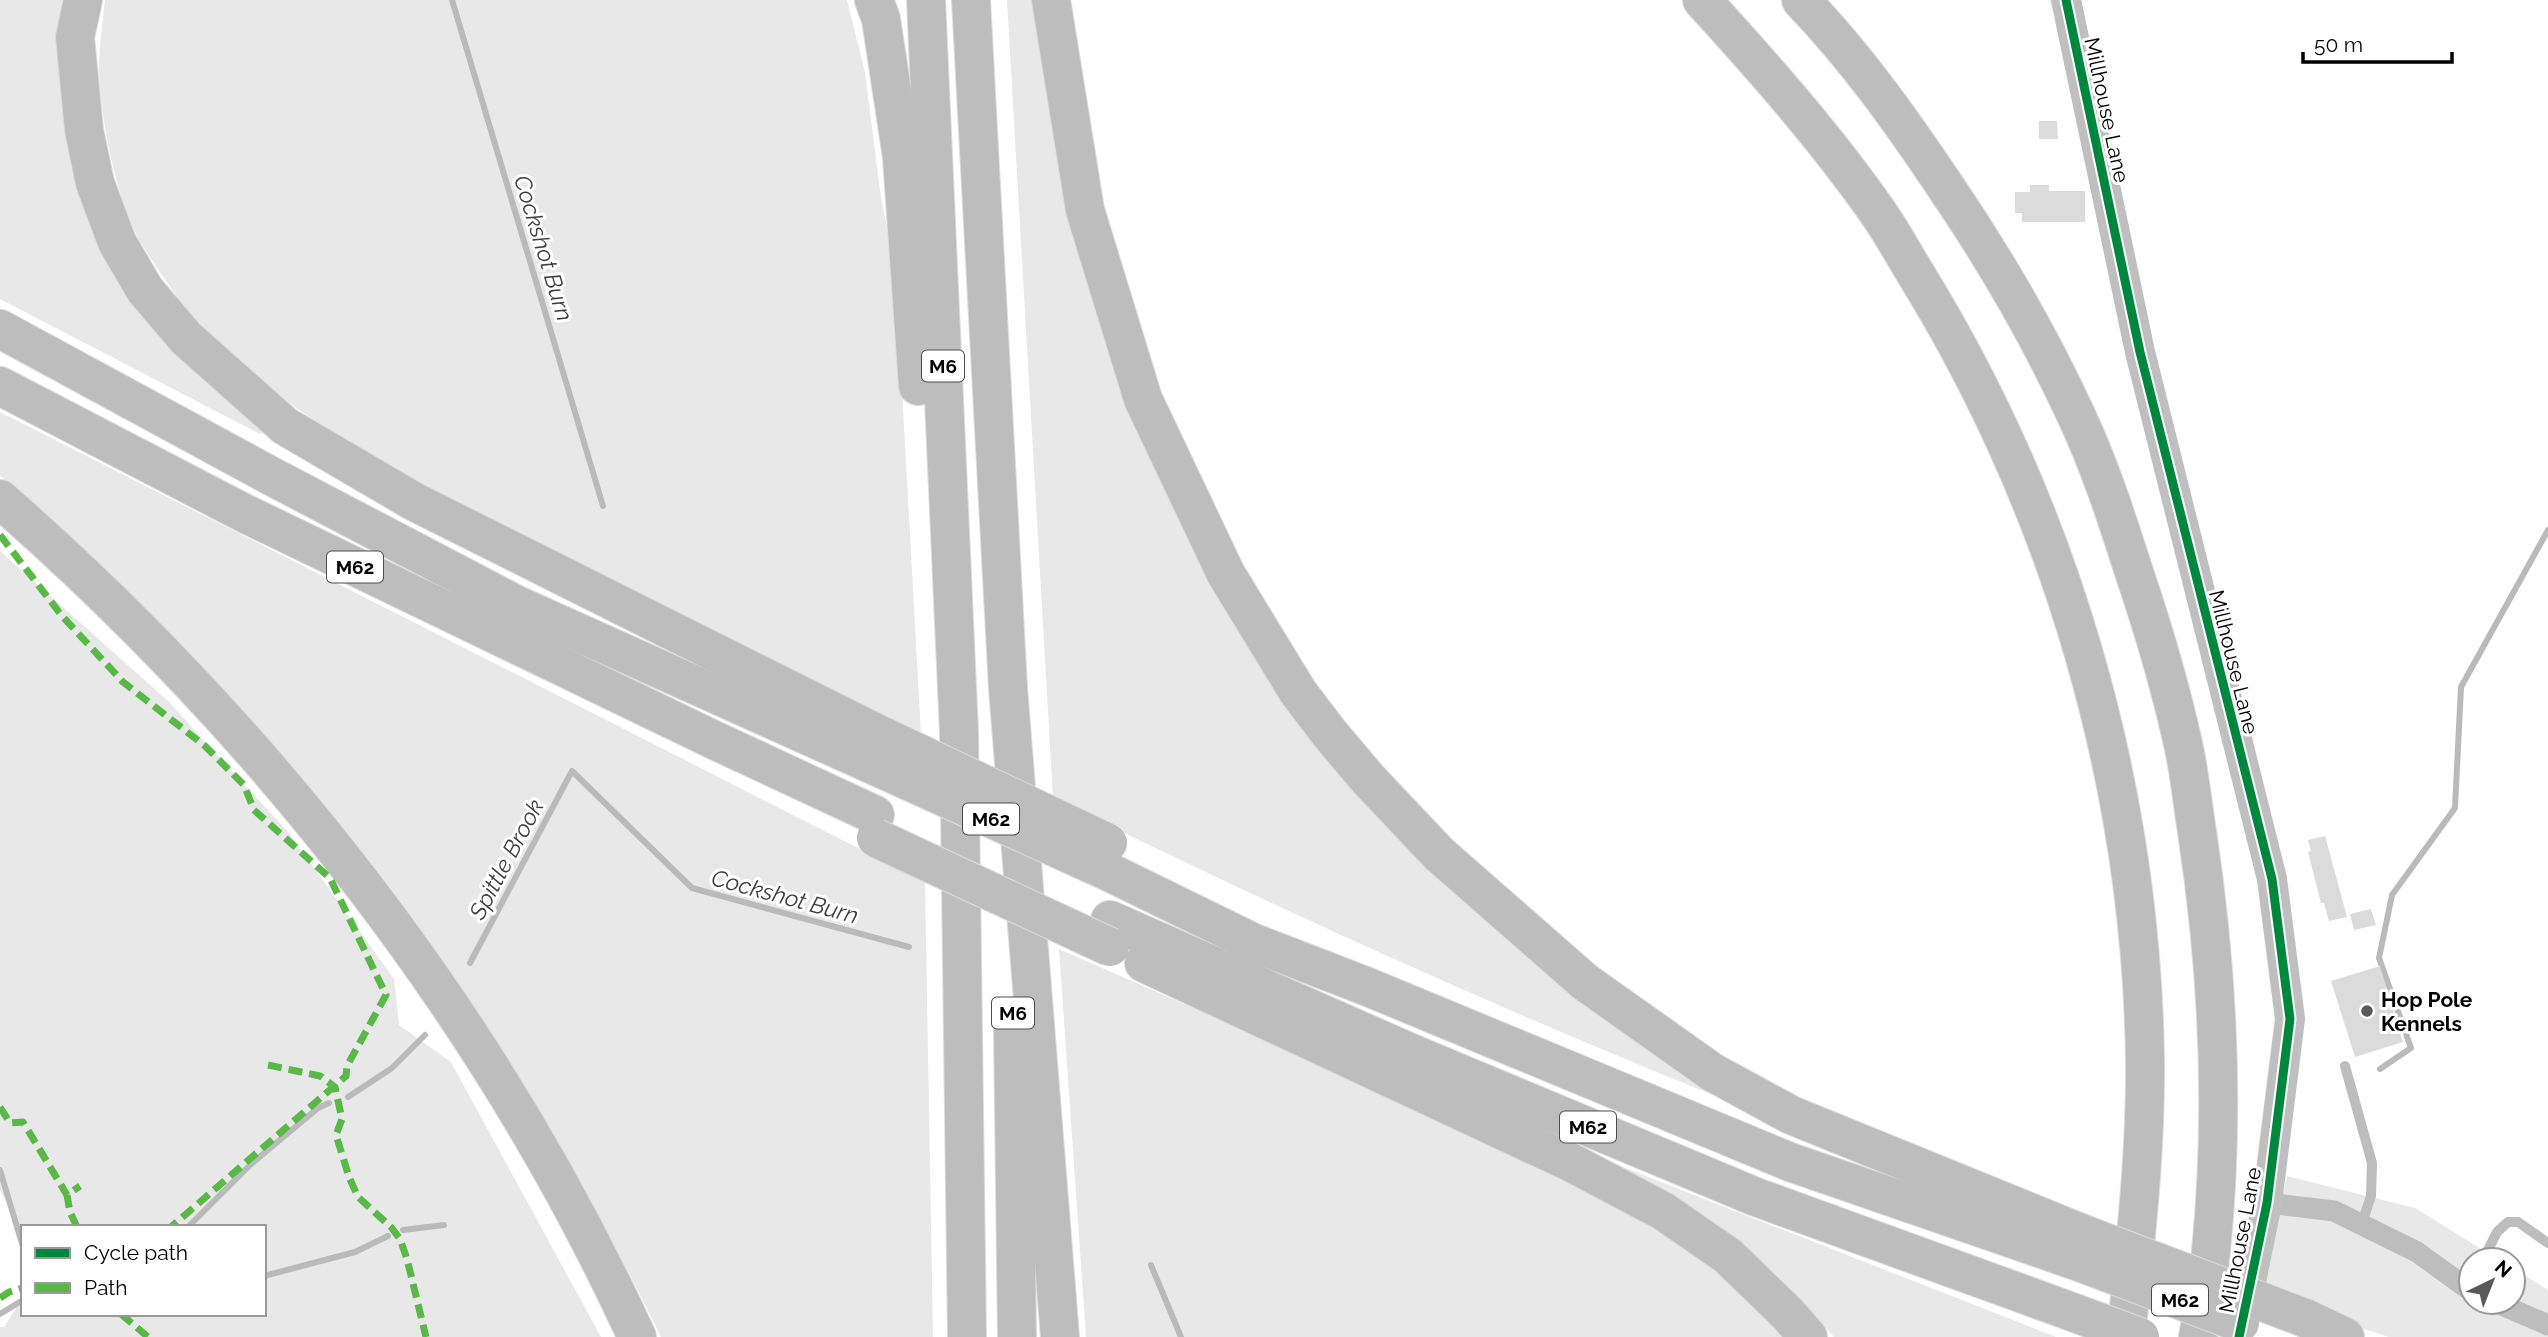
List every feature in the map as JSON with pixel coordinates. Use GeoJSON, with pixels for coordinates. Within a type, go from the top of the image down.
{"type":"FeatureCollection","features":[{"type":"Feature","properties":{"kind":"highway"},"geometry":{"type":"LineString","coordinates":[[83,0],[75,37],[84,130],[95,183],[117,242],[145,290],[186,338],[285,426],[401,494],[872,748]]}},
{"type":"Feature","properties":{"kind":"highway"},"geometry":{"type":"LineString","coordinates":[[874,0],[881,19],[902,157],[926,505],[959,732]]}},
{"type":"Feature","properties":{"kind":"highway","name":"M6"},"geometry":{"type":"LineString","coordinates":[[926,0],[959,732],[967,1337]]}},
{"type":"Feature","properties":{"kind":"highway","name":"M6"},"geometry":{"type":"LineString","coordinates":[[971,0],[1008,688],[1017,1337]]}},
{"type":"Feature","properties":{"kind":"highway"},"geometry":{"type":"LineString","coordinates":[[1051,0],[1085,211],[1143,399],[1226,574],[1298,692],[1368,779],[1440,854],[1585,982],[1712,1072],[1791,1115],[2084,1249],[2292,1328],[2345,1337]]}},
{"type":"Feature","properties":{"kind":"highway"},"geometry":{"type":"LineString","coordinates":[[1702,0],[1777,82],[1879,214],[1938,310],[1989,404],[2044,533],[2081,640],[2115,784],[2136,910],[2145,1060],[2140,1197],[2126,1337]]}},
{"type":"Feature","properties":{"kind":"highway"},"geometry":{"type":"LineString","coordinates":[[1801,0],[1869,78],[1913,138],[1971,224],[2036,336],[2077,416],[2109,494],[2154,633],[2185,754],[2203,872],[2219,1050],[2217,1166],[2211,1253],[2198,1337]]}},
{"type":"Feature","properties":{"kind":"highway","name":"M62"},"geometry":{"type":"LineString","coordinates":[[0,329],[271,477],[517,605],[872,748],[1109,858],[1368,987],[1790,1162],[2084,1249]]}},
{"type":"Feature","properties":{"kind":"highway","name":"M62"},"geometry":{"type":"LineString","coordinates":[[0,386],[244,513],[714,740],[875,826],[1110,933],[1411,1053],[1756,1197],[2140,1337]]}},
{"type":"Feature","properties":{"kind":"highway"},"geometry":{"type":"LineString","coordinates":[[0,499],[62,554],[166,655],[256,754],[366,887],[460,1018],[546,1157],[638,1337]]}},
{"type":"Feature","properties":{"kind":"highway"},"geometry":{"type":"LineString","coordinates":[[1008,688],[1060,1337]]}},
{"type":"Feature","properties":{"kind":"highway"},"geometry":{"type":"LineString","coordinates":[[1110,933],[1663,1211],[1728,1256],[1808,1337]]}},
{"type":"Feature","properties":{"kind":"street","name":"Millhouse Lane"},"geometry":{"type":"LineString","coordinates":[[2066,0],[2140,352],[2272,879],[2290,1019],[2267,1203],[2239,1337]]}},
{"type":"Feature","properties":{"kind":"street"},"geometry":{"type":"LineString","coordinates":[[2267,1203],[2334,1211],[2417,1252],[2457,1279]]}},
{"type":"Feature","properties":{"kind":"street"},"geometry":{"type":"LineString","coordinates":[[2527,1316],[2548,1325]]}},
{"type":"Feature","properties":{"kind":"lane"},"geometry":{"type":"LineString","coordinates":[[2345,1066],[2372,1163],[2371,1196],[2362,1223]]}},
{"type":"Feature","properties":{"kind":"lane"},"geometry":{"type":"LineString","coordinates":[[2490,1246],[2497,1232],[2508,1222],[2518,1222],[2548,1243]]}},
{"type":"Feature","properties":{"kind":"shaded area"},"geometry":{"type":"Polygon","coordinates":[[[0,0],[70,0],[76,168],[264,428],[260,434],[0,299],[0,0]]]}},
{"type":"Feature","properties":{"kind":"shaded area"},"geometry":{"type":"Polygon","coordinates":[[[105,0],[847,0],[865,73],[881,198],[890,242],[901,372],[921,734],[667,611],[416,480],[319,423],[273,391],[230,354],[191,314],[157,268],[138,238],[123,203],[108,146],[99,78],[105,0]]]}},
{"type":"Feature","properties":{"kind":"shaded area"},"geometry":{"type":"Polygon","coordinates":[[[1007,0],[1040,0],[1095,285],[1348,771],[1773,1119],[1410,966],[1053,798],[1007,0]]]}},
{"type":"Feature","properties":{"kind":"shaded area"},"geometry":{"type":"Polygon","coordinates":[[[0,412],[925,882],[933,1337],[661,1337],[581,1184],[538,1109],[492,1035],[394,892],[285,758],[209,678],[0,476],[0,412]]]}},
{"type":"Feature","properties":{"kind":"shaded area"},"geometry":{"type":"Polygon","coordinates":[[[0,551],[168,701],[289,833],[394,979],[399,1025],[451,1062],[601,1337],[0,1337],[0,1327],[4,1327],[21,1304],[21,1316],[266,1316],[266,1225],[21,1225],[21,1230],[0,1190],[0,551]]]}},
{"type":"Feature","properties":{"kind":"shaded area"},"geometry":{"type":"Polygon","coordinates":[[[1059,949],[1354,1080],[1613,1204],[1697,1257],[1742,1295],[1785,1337],[1086,1337],[1059,949]]]}},
{"type":"Feature","properties":{"kind":"shaded area"},"geometry":{"type":"Polygon","coordinates":[[[1600,1158],[2056,1337],[1834,1337],[1777,1275],[1748,1251],[1600,1158]]]}},
{"type":"Feature","properties":{"kind":"shaded area"},"geometry":{"type":"Polygon","coordinates":[[[2287,1176],[2415,1208],[2476,1246],[2457,1246],[2457,1316],[2527,1316],[2527,1277],[2548,1290],[2548,1337],[2389,1337],[2330,1318],[2262,1287],[2287,1176]]]}},
{"type":"Feature","properties":{"kind":"building"},"geometry":{"type":"Polygon","coordinates":[[[2039,121],[2057,121],[2058,139],[2039,139],[2039,121]]]}},
{"type":"Feature","properties":{"kind":"building"},"geometry":{"type":"Polygon","coordinates":[[[2030,185],[2049,185],[2049,191],[2085,191],[2085,222],[2022,222],[2022,213],[2015,213],[2015,192],[2030,192],[2030,185]]]}},
{"type":"Feature","properties":{"kind":"building"},"geometry":{"type":"Polygon","coordinates":[[[2325,836],[2347,917],[2329,921],[2324,903],[2321,903],[2308,852],[2311,851],[2308,840],[2325,836]]]}},
{"type":"Feature","properties":{"kind":"building"},"geometry":{"type":"Polygon","coordinates":[[[2371,909],[2376,925],[2354,930],[2350,914],[2371,909]]]}},
{"type":"Feature","properties":{"kind":"building","name":"Hop Pole Kennels"},"geometry":{"type":"Polygon","coordinates":[[[2380,966],[2403,1042],[2355,1057],[2331,981],[2380,966]]]}},
{"type":"Feature","properties":{"kind":"waterway","name":"Cockshot Burn"},"geometry":{"type":"LineString","coordinates":[[452,0],[603,506]]}},
{"type":"Feature","properties":{"kind":"waterway"},"geometry":{"type":"LineString","coordinates":[[2380,1069],[2411,1048],[2379,958],[2392,895],[2455,808],[2461,687],[2548,530]]}},
{"type":"Feature","properties":{"kind":"waterway","name":"Cockshot Burn"},"geometry":{"type":"LineString","coordinates":[[470,963],[572,771],[692,888],[909,947]]}},
{"type":"Feature","properties":{"kind":"waterway","name":"Spittle Brook"},"geometry":{"type":"LineString","coordinates":[[348,1097],[392,1068],[425,1035]]}},
{"type":"Feature","properties":{"kind":"waterway","name":"Spittle Brook"},"geometry":{"type":"LineString","coordinates":[[190,1225],[250,1165],[318,1108],[329,1103]]}},
{"type":"Feature","properties":{"kind":"waterway"},"geometry":{"type":"LineString","coordinates":[[0,1170],[21,1240]]}},
{"type":"Feature","properties":{"kind":"waterway"},"geometry":{"type":"LineString","coordinates":[[403,1230],[444,1225]]}},
{"type":"Feature","properties":{"kind":"waterway"},"geometry":{"type":"LineString","coordinates":[[266,1275],[355,1252],[388,1236]]}},
{"type":"Feature","properties":{"kind":"waterway","name":"Cockshot Burn"},"geometry":{"type":"LineString","coordinates":[[1151,1265],[1181,1337]]}},
{"type":"Feature","properties":{"kind":"waterway","name":"Spittle Brook"},"geometry":{"type":"LineString","coordinates":[[0,1314],[21,1301]]}},
{"type":"Feature","properties":{"kind":"marked path"},"geometry":{"type":"LineString","coordinates":[[0,535],[62,616],[123,682],[205,746],[244,785],[254,810],[330,878],[386,995],[347,1066],[346,1076],[173,1225]]}},
{"type":"Feature","properties":{"kind":"marked path"},"geometry":{"type":"LineString","coordinates":[[268,1065],[320,1076],[335,1087],[342,1119],[336,1135],[349,1177],[358,1197],[391,1227],[400,1239],[426,1337]]}},
{"type":"Feature","properties":{"kind":"marked path"},"geometry":{"type":"LineString","coordinates":[[0,1107],[10,1123],[23,1122],[67,1195]]}},
{"type":"Feature","properties":{"kind":"marked path"},"geometry":{"type":"LineString","coordinates":[[76,1225],[67,1195],[80,1186]]}},
{"type":"Feature","properties":{"kind":"marked path"},"geometry":{"type":"LineString","coordinates":[[0,1298],[21,1289]]}},
{"type":"Feature","properties":{"kind":"marked path"},"geometry":{"type":"LineString","coordinates":[[123,1316],[148,1337]]}},
{"type":"Feature","properties":{"kind":"cycle path"},"geometry":{"type":"LineString","coordinates":[[2066,0],[2140,352],[2272,879],[2290,1019],[2267,1203],[2239,1337]]}},
{"type":"Feature","properties":{"kind":"place","name":"Hop Pole Kennels"},"geometry":{"type":"Point","coordinates":[2367,1011]}}]}
